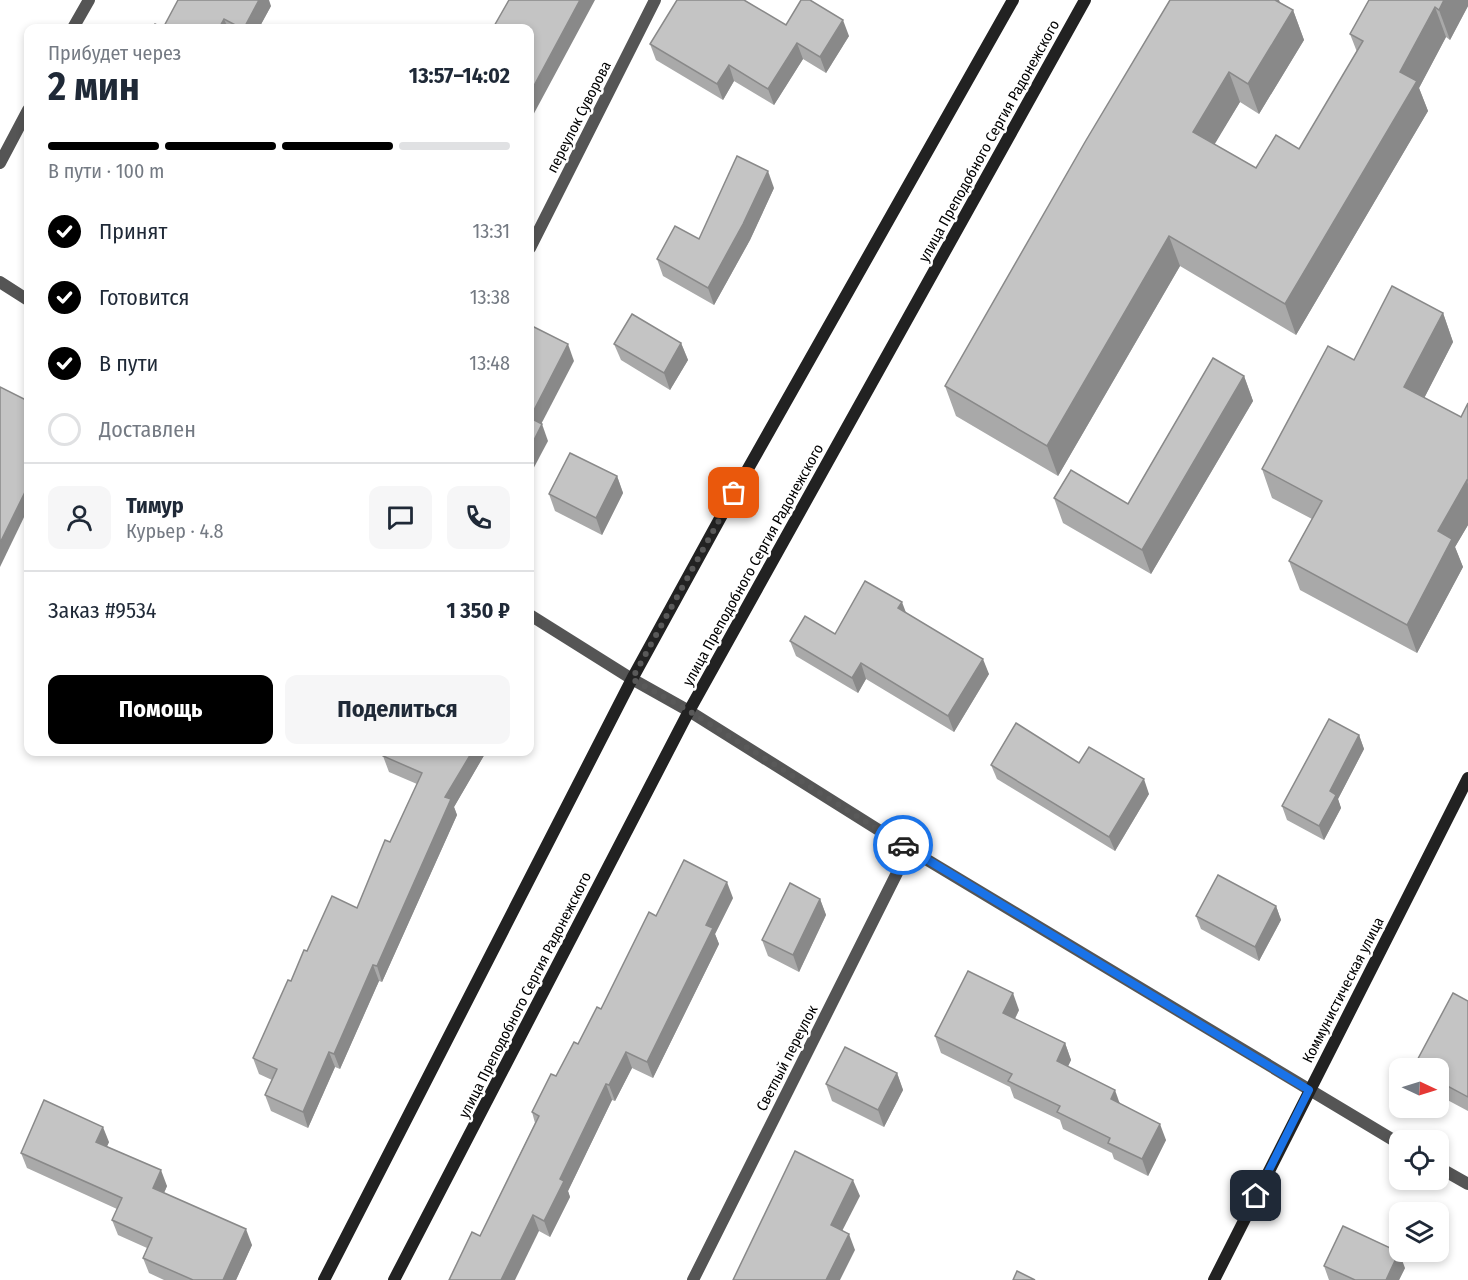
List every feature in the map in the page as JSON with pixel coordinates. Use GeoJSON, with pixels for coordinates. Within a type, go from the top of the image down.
{"type":"FeatureCollection","features":[{"type":"Feature","properties":{"kind":"street"},"geometry":{"type":"LineString","coordinates":[[75,24],[89,0]]}},
{"type":"Feature","properties":{"kind":"street","name":"переулок Суворова"},"geometry":{"type":"LineString","coordinates":[[534,240],[655,0]]}},
{"type":"Feature","properties":{"kind":"street"},"geometry":{"type":"LineString","coordinates":[[324,1280],[632,679],[723,513],[1013,0]]}},
{"type":"Feature","properties":{"kind":"street","name":"улица Преподобного Сергия Радонежского"},"geometry":{"type":"LineString","coordinates":[[394,1280],[689,711],[1085,0]]}},
{"type":"Feature","properties":{"kind":"street"},"geometry":{"type":"LineString","coordinates":[[0,163],[24,118]]}},
{"type":"Feature","properties":{"kind":"street"},"geometry":{"type":"LineString","coordinates":[[0,282],[24,297]]}},
{"type":"Feature","properties":{"kind":"street"},"geometry":{"type":"LineString","coordinates":[[534,618],[632,679],[689,711],[909,849],[1389,1137]]}},
{"type":"Feature","properties":{"kind":"street","name":"Коммунистическая улица"},"geometry":{"type":"LineString","coordinates":[[1214,1280],[1468,778]]}},
{"type":"Feature","properties":{"kind":"street","name":"Светлый переулок"},"geometry":{"type":"LineString","coordinates":[[693,1280],[909,849]]}},
{"type":"Feature","properties":{"kind":"street"},"geometry":{"type":"LineString","coordinates":[[1449,1173],[1468,1184]]}},
{"type":"Feature","properties":{"kind":"building"},"geometry":{"type":"Polygon","coordinates":[[[178,0],[259,0],[246,24],[233,24],[224,19],[221,24],[165,24],[178,0]]]}},
{"type":"Feature","properties":{"kind":"building"},"geometry":{"type":"Polygon","coordinates":[[[509,0],[580,0],[534,86],[534,24],[495,24],[509,0]]]}},
{"type":"Feature","properties":{"kind":"building"},"geometry":{"type":"Polygon","coordinates":[[[677,0],[744,0],[786,25],[801,0],[810,0],[843,20],[820,57],[797,43],[768,89],[729,65],[717,84],[650,44],[677,0]]]}},
{"type":"Feature","properties":{"kind":"building"},"geometry":{"type":"Polygon","coordinates":[[[1170,0],[1275,0],[1293,10],[1248,84],[1229,72],[1193,132],[1256,168],[1276,135],[1299,149],[1363,41],[1350,34],[1369,0],[1444,0],[1439,10],[1435,7],[1400,72],[1417,81],[1285,304],[1169,236],[1047,446],[945,386],[1085,142],[1170,0]]]}},
{"type":"Feature","properties":{"kind":"building"},"geometry":{"type":"Polygon","coordinates":[[[737,156],[768,171],[743,224],[708,288],[657,259],[675,226],[699,239],[737,156]]]}},
{"type":"Feature","properties":{"kind":"building"},"geometry":{"type":"Polygon","coordinates":[[[1392,286],[1443,313],[1404,387],[1461,417],[1468,403],[1468,481],[1438,531],[1452,539],[1407,625],[1289,561],[1322,501],[1262,469],[1328,346],[1354,360],[1392,286]]]}},
{"type":"Feature","properties":{"kind":"building"},"geometry":{"type":"Polygon","coordinates":[[[632,314],[681,343],[664,373],[614,344],[632,314]]]}},
{"type":"Feature","properties":{"kind":"building"},"geometry":{"type":"Polygon","coordinates":[[[534,327],[568,344],[534,410],[534,327]]]}},
{"type":"Feature","properties":{"kind":"building"},"geometry":{"type":"Polygon","coordinates":[[[1213,358],[1244,376],[1142,550],[1054,498],[1071,470],[1128,504],[1213,358]]]}},
{"type":"Feature","properties":{"kind":"building"},"geometry":{"type":"Polygon","coordinates":[[[0,387],[24,399],[24,494],[0,543],[0,387]]]}},
{"type":"Feature","properties":{"kind":"building"},"geometry":{"type":"Polygon","coordinates":[[[534,420],[542,424],[534,440],[534,420]]]}},
{"type":"Feature","properties":{"kind":"building"},"geometry":{"type":"Polygon","coordinates":[[[570,453],[617,476],[596,518],[549,494],[570,453]]]}},
{"type":"Feature","properties":{"kind":"building"},"geometry":{"type":"Polygon","coordinates":[[[865,581],[902,602],[898,608],[983,659],[948,716],[861,663],[852,678],[790,641],[805,616],[835,634],[865,581]]]}},
{"type":"Feature","properties":{"kind":"building"},"geometry":{"type":"Polygon","coordinates":[[[1329,719],[1359,735],[1330,791],[1336,795],[1319,826],[1282,806],[1329,719]]]}},
{"type":"Feature","properties":{"kind":"building"},"geometry":{"type":"Polygon","coordinates":[[[1016,723],[1079,763],[1089,747],[1144,779],[1109,837],[991,765],[1016,723]]]}},
{"type":"Feature","properties":{"kind":"building"},"geometry":{"type":"Polygon","coordinates":[[[383,756],[470,756],[445,797],[451,799],[377,966],[373,965],[334,1054],[329,1052],[303,1112],[265,1095],[277,1069],[253,1058],[288,980],[291,981],[304,950],[307,951],[332,896],[357,908],[385,840],[390,842],[422,773],[383,756]]]}},
{"type":"Feature","properties":{"kind":"building"},"geometry":{"type":"Polygon","coordinates":[[[684,860],[727,882],[706,925],[713,928],[647,1062],[626,1052],[609,1085],[606,1084],[560,1179],[564,1181],[544,1221],[533,1215],[501,1280],[449,1280],[472,1232],[480,1236],[539,1116],[532,1112],[551,1074],[556,1076],[574,1042],[578,1044],[597,1007],[601,1009],[649,912],[656,916],[684,860]]]}},
{"type":"Feature","properties":{"kind":"building"},"geometry":{"type":"Polygon","coordinates":[[[1218,875],[1276,906],[1255,947],[1196,916],[1218,875]]]}},
{"type":"Feature","properties":{"kind":"building"},"geometry":{"type":"Polygon","coordinates":[[[790,883],[820,899],[793,955],[762,940],[790,883]]]}},
{"type":"Feature","properties":{"kind":"building"},"geometry":{"type":"Polygon","coordinates":[[[968,971],[1013,993],[1003,1013],[1065,1043],[1057,1061],[1115,1090],[1111,1099],[1160,1124],[1142,1159],[1108,1143],[1110,1138],[1057,1112],[1060,1106],[1008,1081],[1012,1074],[935,1036],[968,971]]]}},
{"type":"Feature","properties":{"kind":"building"},"geometry":{"type":"Polygon","coordinates":[[[1453,993],[1468,1001],[1468,1097],[1449,1087],[1449,1058],[1418,1058],[1453,993]]]}},
{"type":"Feature","properties":{"kind":"building"},"geometry":{"type":"Polygon","coordinates":[[[845,1047],[897,1073],[878,1110],[826,1084],[845,1047]]]}},
{"type":"Feature","properties":{"kind":"building"},"geometry":{"type":"Polygon","coordinates":[[[44,1100],[103,1127],[96,1142],[161,1170],[153,1188],[246,1229],[223,1280],[193,1280],[143,1258],[152,1238],[112,1220],[122,1198],[21,1153],[44,1100]]]}},
{"type":"Feature","properties":{"kind":"building"},"geometry":{"type":"Polygon","coordinates":[[[795,1151],[853,1180],[831,1225],[849,1234],[826,1280],[733,1280],[795,1151]]]}},
{"type":"Feature","properties":{"kind":"building"},"geometry":{"type":"Polygon","coordinates":[[[1343,1226],[1389,1247],[1389,1262],[1394,1262],[1386,1280],[1355,1280],[1324,1266],[1343,1226]]]}},
{"type":"Feature","properties":{"kind":"building"},"geometry":{"type":"Polygon","coordinates":[[[1017,1271],[1035,1280],[1013,1280],[1017,1271]]]}},
{"type":"Feature","properties":{"kind":"way so far"},"geometry":{"type":"LineString","coordinates":[[734,493],[632,679],[689,711],[903,845]]}},
{"type":"Feature","properties":{"kind":"route"},"geometry":{"type":"LineString","coordinates":[[903,845],[1309,1090],[1256,1196]]}}]}
